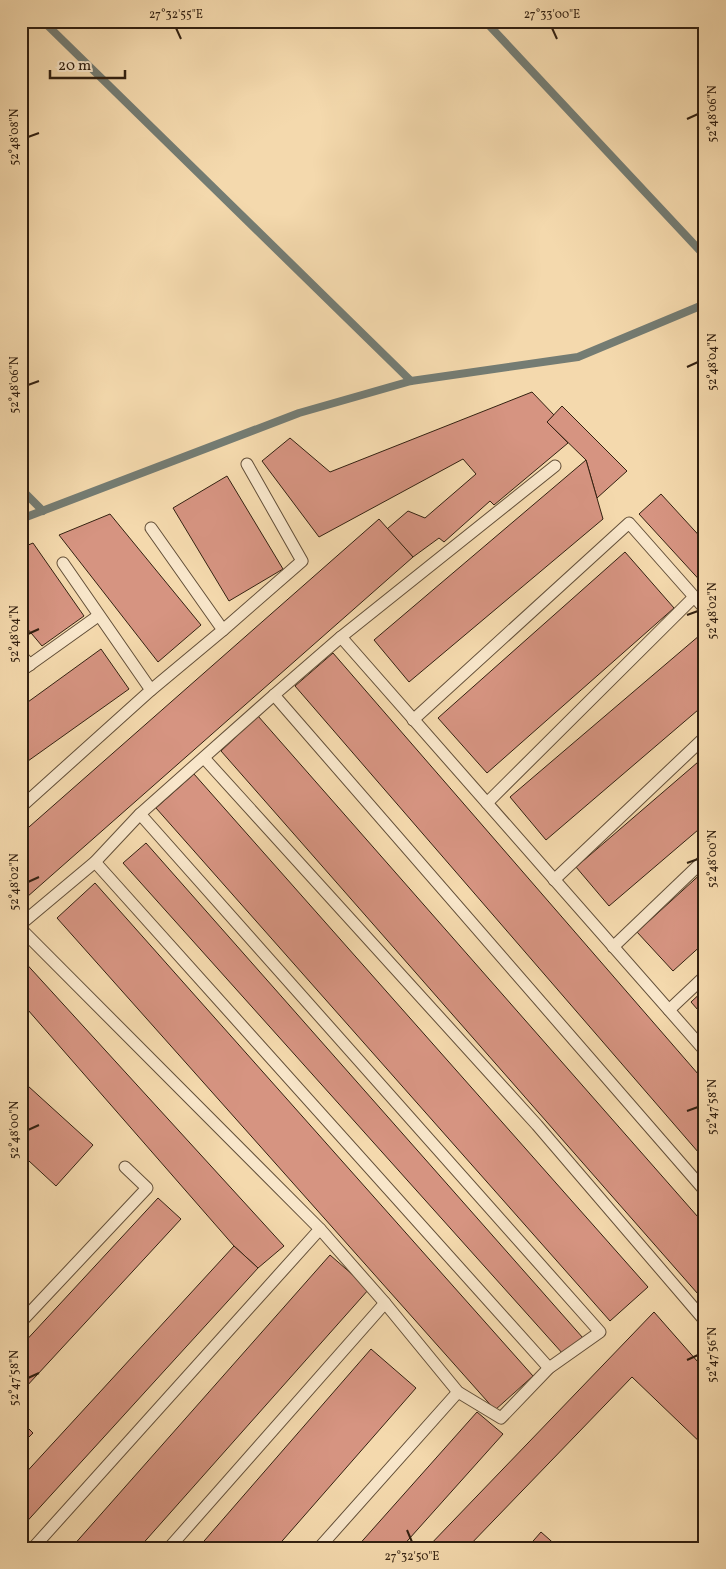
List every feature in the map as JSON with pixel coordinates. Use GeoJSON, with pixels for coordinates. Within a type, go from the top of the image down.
{"type":"FeatureCollection","features":[{"type":"Feature","properties":{"kind":"lane"},"geometry":{"type":"LineString","coordinates":[[21,808],[151,690],[302,561],[247,464]]}},
{"type":"Feature","properties":{"kind":"lane"},"geometry":{"type":"LineString","coordinates":[[21,924],[95,862],[140,814],[341,637],[555,466]]}},
{"type":"Feature","properties":{"kind":"lane"},"geometry":{"type":"LineString","coordinates":[[414,720],[629,523],[705,609]]}},
{"type":"Feature","properties":{"kind":"lane"},"geometry":{"type":"LineString","coordinates":[[151,528],[223,630]]}},
{"type":"Feature","properties":{"kind":"lane"},"geometry":{"type":"LineString","coordinates":[[64,563],[98,616],[151,690]]}},
{"type":"Feature","properties":{"kind":"lane"},"geometry":{"type":"LineString","coordinates":[[487,804],[694,597]]}},
{"type":"Feature","properties":{"kind":"lane"},"geometry":{"type":"LineString","coordinates":[[21,655],[25,668],[98,616]]}},
{"type":"Feature","properties":{"kind":"lane"},"geometry":{"type":"LineString","coordinates":[[341,637],[705,1051]]}},
{"type":"Feature","properties":{"kind":"lane"},"geometry":{"type":"LineString","coordinates":[[274,695],[705,1191]]}},
{"type":"Feature","properties":{"kind":"lane"},"geometry":{"type":"LineString","coordinates":[[554,880],[705,737]]}},
{"type":"Feature","properties":{"kind":"lane"},"geometry":{"type":"LineString","coordinates":[[204,758],[537,1125],[705,1320]]}},
{"type":"Feature","properties":{"kind":"lane"},"geometry":{"type":"LineString","coordinates":[[21,929],[320,1229],[458,1392],[501,1418],[549,1368],[600,1332],[140,814]]}},
{"type":"Feature","properties":{"kind":"lane"},"geometry":{"type":"LineString","coordinates":[[613,947],[705,859]]}},
{"type":"Feature","properties":{"kind":"lane"},"geometry":{"type":"LineString","coordinates":[[95,862],[549,1368]]}},
{"type":"Feature","properties":{"kind":"lane"},"geometry":{"type":"LineString","coordinates":[[669,1010],[705,976]]}},
{"type":"Feature","properties":{"kind":"lane"},"geometry":{"type":"LineString","coordinates":[[21,1322],[147,1188],[125,1167]]}},
{"type":"Feature","properties":{"kind":"lane"},"geometry":{"type":"LineString","coordinates":[[33,1548],[320,1229]]}},
{"type":"Feature","properties":{"kind":"lane"},"geometry":{"type":"LineString","coordinates":[[169,1548],[384,1303]]}},
{"type":"Feature","properties":{"kind":"lane"},"geometry":{"type":"LineString","coordinates":[[319,1548],[458,1392]]}},
{"type":"Feature","properties":{"kind":"building"},"geometry":{"type":"Polygon","coordinates":[[[532,392],[554,415],[547,422],[568,443],[494,505],[490,501],[444,542],[439,538],[413,557],[387,529],[408,511],[425,518],[476,474],[463,459],[319,537],[262,461],[290,438],[330,472],[532,392]]]}},
{"type":"Feature","properties":{"kind":"building"},"geometry":{"type":"Polygon","coordinates":[[[562,406],[627,471],[597,498],[586,460],[547,422],[562,406]]]}},
{"type":"Feature","properties":{"kind":"building"},"geometry":{"type":"Polygon","coordinates":[[[586,460],[603,519],[409,682],[374,640],[586,460]]]}},
{"type":"Feature","properties":{"kind":"building"},"geometry":{"type":"Polygon","coordinates":[[[227,476],[283,569],[229,601],[173,508],[227,476]]]}},
{"type":"Feature","properties":{"kind":"building"},"geometry":{"type":"Polygon","coordinates":[[[661,494],[705,542],[705,586],[639,514],[661,494]]]}},
{"type":"Feature","properties":{"kind":"building"},"geometry":{"type":"Polygon","coordinates":[[[110,514],[201,625],[158,662],[59,535],[110,514]]]}},
{"type":"Feature","properties":{"kind":"building"},"geometry":{"type":"Polygon","coordinates":[[[379,519],[413,557],[27,897],[21,890],[21,834],[379,519]]]}},
{"type":"Feature","properties":{"kind":"building"},"geometry":{"type":"Polygon","coordinates":[[[33,543],[84,616],[42,646],[21,621],[21,548],[33,543]]]}},
{"type":"Feature","properties":{"kind":"building"},"geometry":{"type":"Polygon","coordinates":[[[625,552],[674,608],[487,773],[438,718],[625,552]]]}},
{"type":"Feature","properties":{"kind":"building"},"geometry":{"type":"Polygon","coordinates":[[[700,635],[705,641],[705,704],[546,840],[510,797],[700,635]]]}},
{"type":"Feature","properties":{"kind":"building"},"geometry":{"type":"Polygon","coordinates":[[[101,649],[129,689],[21,766],[21,707],[101,649]]]}},
{"type":"Feature","properties":{"kind":"building"},"geometry":{"type":"Polygon","coordinates":[[[333,653],[705,1082],[705,1160],[295,686],[333,653]]]}},
{"type":"Feature","properties":{"kind":"building"},"geometry":{"type":"Polygon","coordinates":[[[258,716],[705,1225],[705,1302],[221,751],[258,716]]]}},
{"type":"Feature","properties":{"kind":"building"},"geometry":{"type":"Polygon","coordinates":[[[705,756],[705,824],[609,906],[576,867],[705,756]]]}},
{"type":"Feature","properties":{"kind":"building"},"geometry":{"type":"Polygon","coordinates":[[[194,774],[648,1287],[610,1321],[156,808],[194,774]]]}},
{"type":"Feature","properties":{"kind":"building"},"geometry":{"type":"Polygon","coordinates":[[[146,843],[583,1338],[563,1354],[123,863],[146,843]]]}},
{"type":"Feature","properties":{"kind":"building"},"geometry":{"type":"Polygon","coordinates":[[[705,870],[705,942],[673,971],[637,932],[705,870]]]}},
{"type":"Feature","properties":{"kind":"building"},"geometry":{"type":"Polygon","coordinates":[[[95,883],[533,1376],[495,1410],[57,918],[95,883]]]}},
{"type":"Feature","properties":{"kind":"building"},"geometry":{"type":"Polygon","coordinates":[[[21,958],[284,1246],[258,1268],[234,1246],[21,1002],[21,958]]]}},
{"type":"Feature","properties":{"kind":"building"},"geometry":{"type":"Polygon","coordinates":[[[705,989],[705,1018],[691,1002],[705,989]]]}},
{"type":"Feature","properties":{"kind":"building"},"geometry":{"type":"Polygon","coordinates":[[[28,1086],[93,1145],[56,1186],[29,1161],[21,1170],[21,1093],[28,1086]]]}},
{"type":"Feature","properties":{"kind":"building"},"geometry":{"type":"Polygon","coordinates":[[[158,1198],[181,1219],[25,1388],[21,1385],[21,1346],[158,1198]]]}},
{"type":"Feature","properties":{"kind":"building"},"geometry":{"type":"Polygon","coordinates":[[[234,1246],[258,1268],[21,1528],[21,1478],[234,1246]]]}},
{"type":"Feature","properties":{"kind":"building"},"geometry":{"type":"Polygon","coordinates":[[[330,1255],[369,1289],[139,1548],[72,1547],[330,1255]]]}},
{"type":"Feature","properties":{"kind":"building"},"geometry":{"type":"Polygon","coordinates":[[[654,1312],[705,1370],[705,1447],[632,1377],[467,1548],[427,1548],[654,1312]]]}},
{"type":"Feature","properties":{"kind":"building"},"geometry":{"type":"Polygon","coordinates":[[[371,1349],[416,1388],[276,1548],[198,1548],[371,1349]]]}},
{"type":"Feature","properties":{"kind":"building"},"geometry":{"type":"Polygon","coordinates":[[[477,1412],[503,1434],[401,1548],[356,1548],[477,1412]]]}},
{"type":"Feature","properties":{"kind":"building"},"geometry":{"type":"Polygon","coordinates":[[[23,1423],[33,1433],[21,1445],[21,1426],[23,1423]]]}},
{"type":"Feature","properties":{"kind":"building"},"geometry":{"type":"Polygon","coordinates":[[[541,1532],[559,1548],[527,1548],[541,1532]]]}},
{"type":"Feature","properties":{"kind":"waterway"},"geometry":{"type":"LineString","coordinates":[[43,21],[411,381]]}},
{"type":"Feature","properties":{"kind":"waterway"},"geometry":{"type":"LineString","coordinates":[[485,21],[705,256]]}},
{"type":"Feature","properties":{"kind":"waterway"},"geometry":{"type":"LineString","coordinates":[[21,519],[299,413],[411,381],[578,357],[705,304]]}},
{"type":"Feature","properties":{"kind":"waterway"},"geometry":{"type":"LineString","coordinates":[[21,489],[43,511]]}}]}
